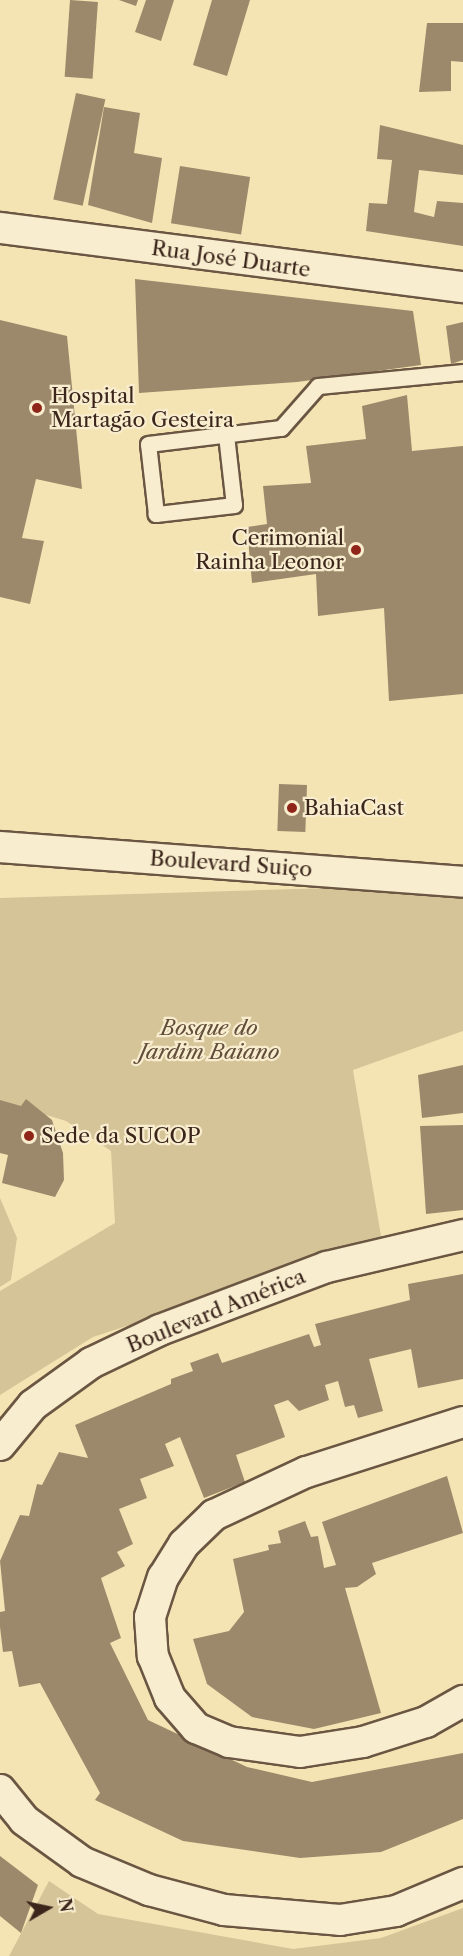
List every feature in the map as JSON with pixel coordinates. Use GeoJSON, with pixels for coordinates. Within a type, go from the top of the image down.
{"type":"FeatureCollection","features":[{"type":"Feature","properties":{"kind":"street","name":"Rua José Duarte"},"geometry":{"type":"LineString","coordinates":[[0,228],[463,287]]}},
{"type":"Feature","properties":{"kind":"street","name":"Boulevard Suiço"},"geometry":{"type":"LineString","coordinates":[[0,847],[463,882]]}},
{"type":"Feature","properties":{"kind":"street","name":"Boulevard América"},"geometry":{"type":"LineString","coordinates":[[0,1445],[33,1405],[91,1363],[160,1330],[327,1267],[463,1235]]}},
{"type":"Feature","properties":{"kind":"street"},"geometry":{"type":"LineString","coordinates":[[463,1422],[306,1472],[214,1515],[184,1544],[163,1577],[150,1617],[153,1656],[170,1698],[196,1728],[229,1742],[300,1752],[363,1742],[426,1722],[463,1701]]}},
{"type":"Feature","properties":{"kind":"street"},"geometry":{"type":"LineString","coordinates":[[0,1790],[24,1820],[82,1862],[149,1890],[224,1910],[340,1920],[396,1911],[463,1883]]}},
{"type":"Feature","properties":{"kind":"lane"},"geometry":{"type":"LineString","coordinates":[[226,435],[234,505],[156,514],[148,444],[280,428],[318,386],[463,372]]}},
{"type":"Feature","properties":{"kind":"green space","name":"Bosque do Jardim Baiano"},"geometry":{"type":"Polygon","coordinates":[[[463,884],[463,1031],[353,1070],[382,1242],[93,1337],[0,1395],[0,1291],[115,1223],[111,1151],[66,1121],[0,1101],[0,898],[463,884]]]}},
{"type":"Feature","properties":{"kind":"green space"},"geometry":{"type":"Polygon","coordinates":[[[0,1198],[17,1238],[11,1280],[0,1287],[0,1198]]]}},
{"type":"Feature","properties":{"kind":"green space"},"geometry":{"type":"Polygon","coordinates":[[[49,1881],[98,1914],[293,1949],[381,1938],[463,1908],[463,1956],[9,1956],[49,1881]]]}},
{"type":"Feature","properties":{"kind":"building"},"geometry":{"type":"Polygon","coordinates":[[[70,0],[98,2],[93,79],[65,77],[70,0]]]}},
{"type":"Feature","properties":{"kind":"building"},"geometry":{"type":"Polygon","coordinates":[[[119,0],[138,0],[136,6],[119,0]]]}},
{"type":"Feature","properties":{"kind":"building"},"geometry":{"type":"Polygon","coordinates":[[[146,0],[174,0],[161,41],[135,32],[146,0]]]}},
{"type":"Feature","properties":{"kind":"building"},"geometry":{"type":"Polygon","coordinates":[[[212,0],[250,0],[227,76],[193,65],[212,0]]]}},
{"type":"Feature","properties":{"kind":"building"},"geometry":{"type":"Polygon","coordinates":[[[427,23],[463,23],[463,62],[451,61],[451,91],[419,92],[427,23]]]}},
{"type":"Feature","properties":{"kind":"building"},"geometry":{"type":"Polygon","coordinates":[[[76,93],[105,99],[83,206],[53,200],[76,93]]]}},
{"type":"Feature","properties":{"kind":"building"},"geometry":{"type":"Polygon","coordinates":[[[104,107],[140,113],[134,153],[162,158],[152,223],[88,205],[104,107]]]}},
{"type":"Feature","properties":{"kind":"building"},"geometry":{"type":"Polygon","coordinates":[[[380,125],[463,145],[463,175],[419,170],[414,212],[434,217],[437,201],[463,203],[463,246],[366,231],[369,203],[387,204],[392,160],[377,159],[380,125]]]}},
{"type":"Feature","properties":{"kind":"building"},"geometry":{"type":"Polygon","coordinates":[[[180,166],[250,177],[241,234],[171,223],[180,166]]]}},
{"type":"Feature","properties":{"kind":"building"},"geometry":{"type":"Polygon","coordinates":[[[135,279],[413,311],[421,365],[297,382],[139,393],[135,279]]]}},
{"type":"Feature","properties":{"kind":"building","name":"Hospital Martagão Gesteira"},"geometry":{"type":"Polygon","coordinates":[[[0,320],[67,336],[82,489],[36,479],[22,538],[44,541],[30,604],[0,597],[0,320]]]}},
{"type":"Feature","properties":{"kind":"building"},"geometry":{"type":"Polygon","coordinates":[[[463,322],[463,360],[451,364],[446,326],[463,322]]]}},
{"type":"Feature","properties":{"kind":"building","name":"Cerimonial Rainha Leonor"},"geometry":{"type":"Polygon","coordinates":[[[407,395],[412,451],[463,446],[463,694],[389,701],[384,608],[318,616],[316,574],[252,583],[247,527],[267,524],[263,486],[311,483],[306,446],[366,439],[362,406],[407,395]]]}},
{"type":"Feature","properties":{"kind":"building","name":"BahiaCast"},"geometry":{"type":"Polygon","coordinates":[[[279,784],[307,785],[305,832],[277,831],[279,784]]]}},
{"type":"Feature","properties":{"kind":"building"},"geometry":{"type":"Polygon","coordinates":[[[463,1065],[463,1113],[422,1118],[418,1075],[463,1065]]]}},
{"type":"Feature","properties":{"kind":"building","name":"Sede da SUCOP"},"geometry":{"type":"Polygon","coordinates":[[[26,1099],[52,1120],[63,1153],[64,1180],[55,1197],[2,1183],[8,1155],[0,1153],[0,1100],[21,1106],[26,1099]]]}},
{"type":"Feature","properties":{"kind":"building"},"geometry":{"type":"Polygon","coordinates":[[[463,1125],[463,1210],[426,1214],[420,1126],[463,1125]]]}},
{"type":"Feature","properties":{"kind":"building"},"geometry":{"type":"Polygon","coordinates":[[[463,1274],[463,1379],[418,1388],[411,1349],[369,1359],[383,1411],[358,1418],[354,1405],[345,1407],[338,1381],[325,1385],[329,1400],[299,1411],[288,1400],[274,1405],[285,1437],[236,1455],[245,1482],[204,1498],[180,1437],[165,1444],[174,1466],[140,1479],[147,1498],[119,1509],[133,1544],[117,1552],[125,1566],[101,1578],[121,1638],[110,1643],[148,1720],[247,1767],[312,1782],[463,1753],[463,1819],[381,1852],[300,1858],[183,1841],[95,1800],[100,1793],[40,1683],[19,1687],[12,1651],[3,1652],[0,1627],[0,1612],[5,1611],[0,1561],[20,1515],[29,1516],[37,1484],[42,1485],[59,1452],[88,1458],[75,1425],[171,1384],[171,1379],[193,1371],[190,1363],[218,1353],[222,1363],[309,1334],[314,1347],[321,1345],[315,1324],[410,1300],[408,1284],[463,1274]]]}},
{"type":"Feature","properties":{"kind":"building"},"geometry":{"type":"Polygon","coordinates":[[[447,1476],[463,1533],[372,1563],[376,1574],[357,1587],[345,1588],[381,1713],[314,1729],[252,1717],[207,1684],[193,1639],[229,1631],[244,1612],[233,1559],[269,1550],[268,1545],[281,1543],[278,1531],[305,1521],[311,1537],[318,1536],[324,1568],[336,1565],[322,1522],[447,1476]]]}},
{"type":"Feature","properties":{"kind":"building"},"geometry":{"type":"Polygon","coordinates":[[[0,1856],[38,1885],[21,1933],[0,1916],[0,1856]]]}},
{"type":"Feature","properties":{"kind":"place","name":"Hospital Martagão Gesteira"},"geometry":{"type":"Point","coordinates":[37,408]}},
{"type":"Feature","properties":{"kind":"place","name":"Cerimonial Rainha Leonor"},"geometry":{"type":"Point","coordinates":[356,550]}},
{"type":"Feature","properties":{"kind":"place","name":"BahiaCast"},"geometry":{"type":"Point","coordinates":[292,808]}},
{"type":"Feature","properties":{"kind":"place","name":"Sede da SUCOP"},"geometry":{"type":"Point","coordinates":[29,1136]}}]}
